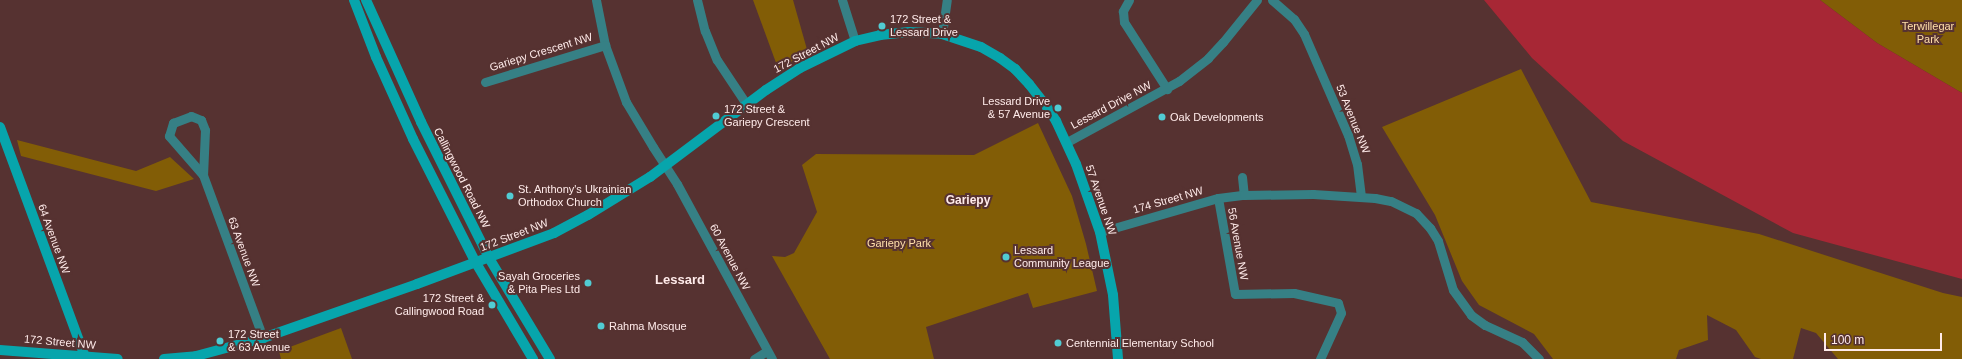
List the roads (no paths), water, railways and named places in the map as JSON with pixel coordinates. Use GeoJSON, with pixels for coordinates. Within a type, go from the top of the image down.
{"type":"FeatureCollection","features":[{"type":"Feature","properties":{"kind":"street"},"geometry":{"type":"LineString","coordinates":[[354,0],[376,57],[413,139],[476,263],[533,359]]}},
{"type":"Feature","properties":{"kind":"street","name":"Callingwood Road NW"},"geometry":{"type":"LineString","coordinates":[[366,0],[421,122],[489,258],[550,359]]}},
{"type":"Feature","properties":{"kind":"street","name":"Gariepy Crescent NW"},"geometry":{"type":"LineString","coordinates":[[596,0],[605,45],[626,102],[665,167]]}},
{"type":"Feature","properties":{"kind":"street"},"geometry":{"type":"LineString","coordinates":[[697,0],[705,31],[717,60],[747,104]]}},
{"type":"Feature","properties":{"kind":"street","name":"172 Street NW"},"geometry":{"type":"LineString","coordinates":[[842,0],[855,41]]}},
{"type":"Feature","properties":{"kind":"street"},"geometry":{"type":"LineString","coordinates":[[942,34],[947,0]]}},
{"type":"Feature","properties":{"kind":"street","name":"Lessard Drive NW"},"geometry":{"type":"LineString","coordinates":[[1129,0],[1123,11],[1124,22],[1167,89]]}},
{"type":"Feature","properties":{"kind":"street","name":"Lessard Drive NW"},"geometry":{"type":"LineString","coordinates":[[1067,142],[1167,89],[1193,71],[1208,58],[1236,27],[1257,0]]}},
{"type":"Feature","properties":{"kind":"street","name":"53 Avenue NW"},"geometry":{"type":"LineString","coordinates":[[1272,0],[1294,19],[1304,34],[1348,135],[1357,164],[1361,197]]}},
{"type":"Feature","properties":{"kind":"street","name":"172 Street NW"},"geometry":{"type":"LineString","coordinates":[[164,359],[196,356],[263,338],[476,263],[566,227],[618,197],[665,167],[747,104],[800,68],[855,41],[880,35],[909,32],[942,34],[970,42],[987,50],[1015,69],[1029,84]]}},
{"type":"Feature","properties":{"kind":"street","name":"Gariepy Crescent NW"},"geometry":{"type":"LineString","coordinates":[[485,82],[605,45]]}},
{"type":"Feature","properties":{"kind":"street","name":"57 Avenue NW"},"geometry":{"type":"LineString","coordinates":[[1029,84],[1056,121],[1067,142],[1083,182],[1100,232],[1113,295],[1118,359]]}},
{"type":"Feature","properties":{"kind":"street","name":"63 Avenue NW"},"geometry":{"type":"LineString","coordinates":[[203,176],[205,130],[201,120],[191,116],[173,123],[169,136],[203,176],[263,338]]}},
{"type":"Feature","properties":{"kind":"street","name":"64 Avenue NW"},"geometry":{"type":"LineString","coordinates":[[0,127],[86,358]]}},
{"type":"Feature","properties":{"kind":"street","name":"60 Avenue NW"},"geometry":{"type":"LineString","coordinates":[[665,167],[682,193],[770,355]]}},
{"type":"Feature","properties":{"kind":"street"},"geometry":{"type":"LineString","coordinates":[[1242,177],[1244,195]]}},
{"type":"Feature","properties":{"kind":"street","name":"174 Street NW"},"geometry":{"type":"LineString","coordinates":[[1100,232],[1218,198],[1244,195],[1313,194],[1361,197]]}},
{"type":"Feature","properties":{"kind":"street"},"geometry":{"type":"LineString","coordinates":[[1361,197],[1384,199],[1400,204],[1416,213],[1424,220],[1438,241],[1449,280],[1464,307],[1471,315],[1486,325],[1522,342],[1539,359]]}},
{"type":"Feature","properties":{"kind":"street","name":"56 Avenue NW"},"geometry":{"type":"LineString","coordinates":[[1218,198],[1235,294],[1294,293],[1338,303],[1341,313],[1320,359]]}},
{"type":"Feature","properties":{"kind":"street","name":"172 Street NW"},"geometry":{"type":"LineString","coordinates":[[0,350],[86,358],[118,359]]}},
{"type":"Feature","properties":{"kind":"street"},"geometry":{"type":"LineString","coordinates":[[754,359],[770,355]]}},
{"type":"Feature","properties":{"kind":"place","name":"172 Street & Lessard Drive"},"geometry":{"type":"Point","coordinates":[882,26]}},
{"type":"Feature","properties":{"kind":"place","name":"Lessard Drive & 57 Avenue"},"geometry":{"type":"Point","coordinates":[1058,108]}},
{"type":"Feature","properties":{"kind":"place","name":"172 Street & Gariepy Crescent"},"geometry":{"type":"Point","coordinates":[716,116]}},
{"type":"Feature","properties":{"kind":"place","name":"Oak Developments"},"geometry":{"type":"Point","coordinates":[1162,117]}},
{"type":"Feature","properties":{"kind":"place","name":"St. Anthony's Ukrainian Orthodox Church"},"geometry":{"type":"Point","coordinates":[510,196]}},
{"type":"Feature","properties":{"kind":"place","name":"Lessard Community League"},"geometry":{"type":"Point","coordinates":[1006,257]}},
{"type":"Feature","properties":{"kind":"place","name":"Sayah Groceries & Pita Pies Ltd"},"geometry":{"type":"Point","coordinates":[588,283]}},
{"type":"Feature","properties":{"kind":"place","name":"172 Street & Callingwood Road"},"geometry":{"type":"Point","coordinates":[492,305]}},
{"type":"Feature","properties":{"kind":"place","name":"Rahma Mosque"},"geometry":{"type":"Point","coordinates":[601,326]}},
{"type":"Feature","properties":{"kind":"place","name":"172 Street & 63 Avenue"},"geometry":{"type":"Point","coordinates":[220,341]}},
{"type":"Feature","properties":{"kind":"place","name":"Centennial Elementary School"},"geometry":{"type":"Point","coordinates":[1058,343]}},
{"type":"Feature","properties":{"kind":"district","name":"Gariepy"},"geometry":{"type":"Point","coordinates":[968,201]}},
{"type":"Feature","properties":{"kind":"district","name":"Lessard"},"geometry":{"type":"Point","coordinates":[680,280]}},
{"type":"Feature","properties":{"kind":"park label","name":"Terwillegar Park"},"geometry":{"type":"Point","coordinates":[1928,33]}},
{"type":"Feature","properties":{"kind":"park label","name":"Gariepy Park"},"geometry":{"type":"Point","coordinates":[899,243]}}]}
